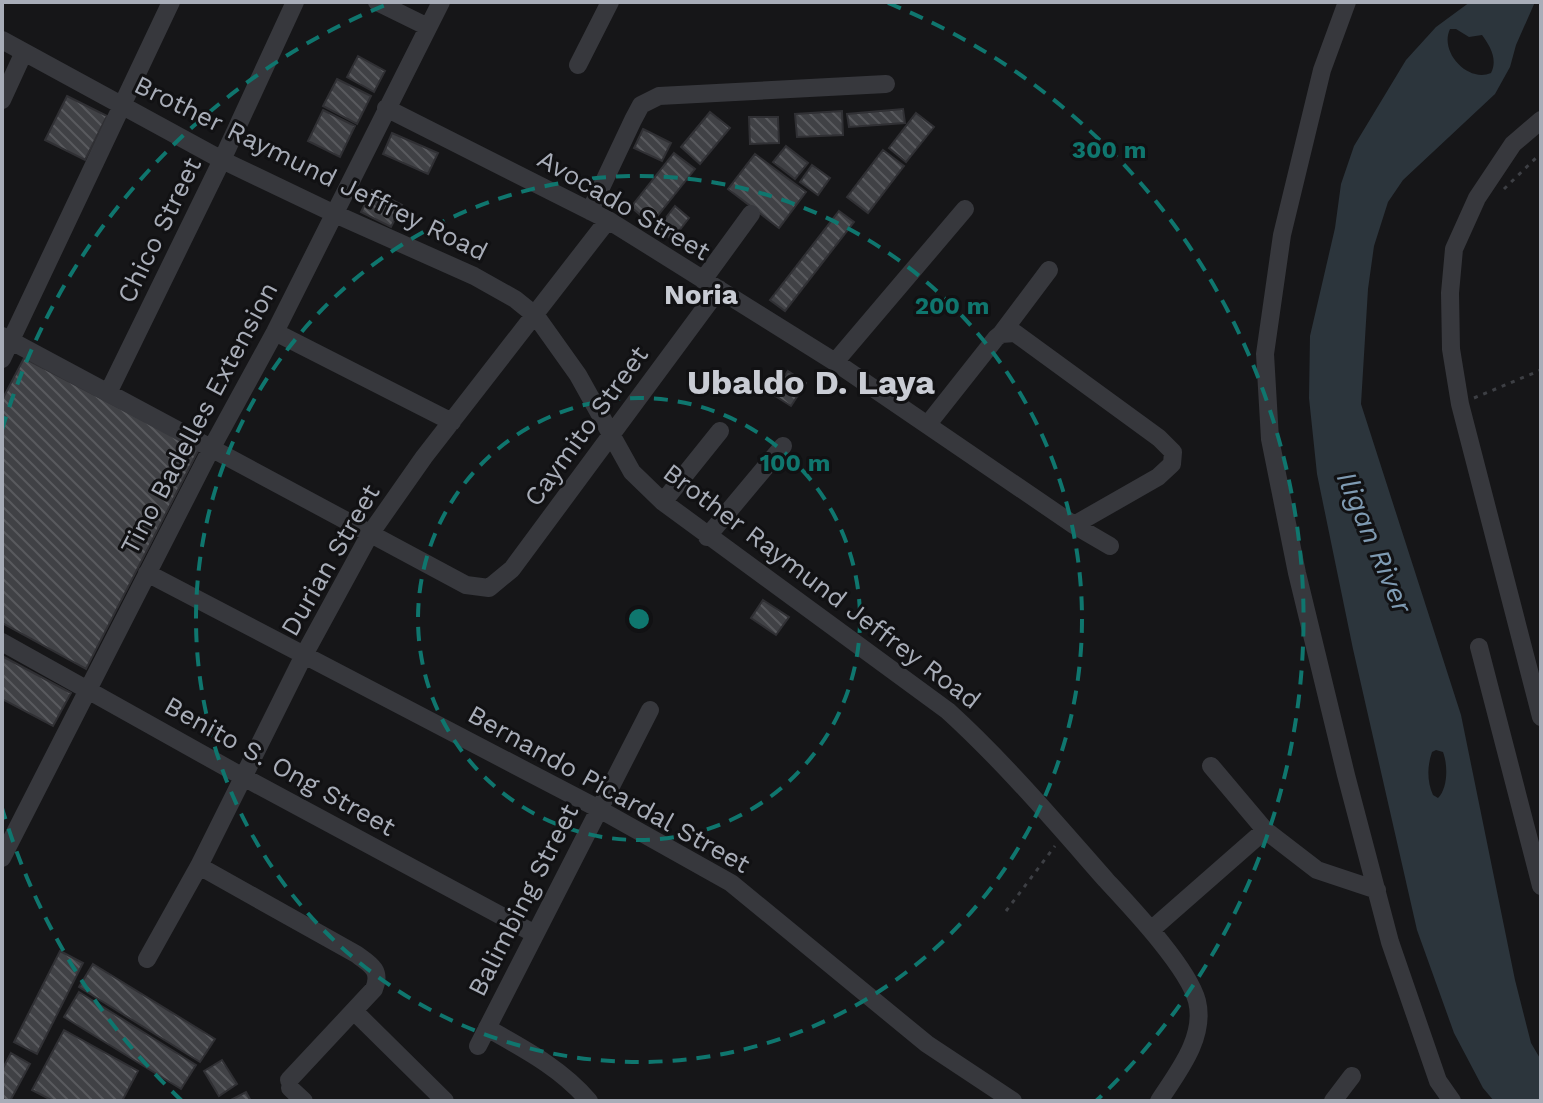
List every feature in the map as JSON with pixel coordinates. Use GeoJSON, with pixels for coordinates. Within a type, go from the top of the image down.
{"type":"FeatureCollection","features":[{"type":"Feature","properties":{"kind":"street"},"geometry":{"type":"LineString","coordinates":[[2,359],[6,339],[123,107],[171,2]]}},
{"type":"Feature","properties":{"kind":"street","name":"Chico Street"},"geometry":{"type":"LineString","coordinates":[[108,393],[295,2]]}},
{"type":"Feature","properties":{"kind":"street"},"geometry":{"type":"LineString","coordinates":[[377,2],[428,27]]}},
{"type":"Feature","properties":{"kind":"street","name":"Tino Badelles Extension"},"geometry":{"type":"LineString","coordinates":[[2,858],[10,822],[87,690],[275,332],[441,2]]}},
{"type":"Feature","properties":{"kind":"street"},"geometry":{"type":"LineString","coordinates":[[578,65],[610,2]]}},
{"type":"Feature","properties":{"kind":"street"},"geometry":{"type":"LineString","coordinates":[[1347,2],[1322,70],[1282,235],[1265,354],[1270,439],[1297,573],[1390,942],[1438,1081],[1452,1101]]}},
{"type":"Feature","properties":{"kind":"street","name":"Brother Raymund Jeffrey Road"},"geometry":{"type":"LineString","coordinates":[[2,40],[222,160],[474,276],[515,299],[536,316],[578,375],[632,472],[707,537],[948,711],[981,741],[1151,930],[1184,976],[1197,1001],[1198,1026],[1187,1057],[1159,1101]]}},
{"type":"Feature","properties":{"kind":"street"},"geometry":{"type":"LineString","coordinates":[[2,100],[24,52]]}},
{"type":"Feature","properties":{"kind":"street"},"geometry":{"type":"LineString","coordinates":[[590,211],[641,105],[650,99],[685,94],[886,84]]}},
{"type":"Feature","properties":{"kind":"street","name":"Avocado Street"},"geometry":{"type":"LineString","coordinates":[[386,108],[608,220],[835,362],[1074,525],[1110,546]]}},
{"type":"Feature","properties":{"kind":"street"},"geometry":{"type":"LineString","coordinates":[[1541,120],[1513,144],[1477,198],[1454,249],[1450,293],[1451,349],[1460,404],[1541,717]]}},
{"type":"Feature","properties":{"kind":"street"},"geometry":{"type":"LineString","coordinates":[[835,362],[965,209]]}},
{"type":"Feature","properties":{"kind":"street","name":"Caymito Street"},"geometry":{"type":"LineString","coordinates":[[370,534],[466,585],[489,588],[512,569],[611,436],[711,284],[751,214]]}},
{"type":"Feature","properties":{"kind":"street","name":"Durian Street"},"geometry":{"type":"LineString","coordinates":[[147,959],[199,866],[304,655],[370,534],[608,220]]}},
{"type":"Feature","properties":{"kind":"street"},"geometry":{"type":"LineString","coordinates":[[928,424],[1049,270]]}},
{"type":"Feature","properties":{"kind":"street"},"geometry":{"type":"LineString","coordinates":[[275,332],[452,422]]}},
{"type":"Feature","properties":{"kind":"street"},"geometry":{"type":"LineString","coordinates":[[1001,334],[1015,333],[1159,438],[1173,452],[1172,464],[1158,477],[1074,525]]}},
{"type":"Feature","properties":{"kind":"street"},"geometry":{"type":"LineString","coordinates":[[6,339],[370,534]]}},
{"type":"Feature","properties":{"kind":"street"},"geometry":{"type":"LineString","coordinates":[[663,502],[720,431]]}},
{"type":"Feature","properties":{"kind":"street"},"geometry":{"type":"LineString","coordinates":[[707,537],[783,446]]}},
{"type":"Feature","properties":{"kind":"street","name":"Bernando Picardal Street"},"geometry":{"type":"LineString","coordinates":[[147,573],[599,809],[731,883],[927,1044],[1013,1101]]}},
{"type":"Feature","properties":{"kind":"street","name":"Benito S. Ong Street"},"geometry":{"type":"LineString","coordinates":[[2,642],[245,778],[535,934]]}},
{"type":"Feature","properties":{"kind":"street"},"geometry":{"type":"LineString","coordinates":[[1479,647],[1541,886]]}},
{"type":"Feature","properties":{"kind":"street","name":"Balimbing Street"},"geometry":{"type":"LineString","coordinates":[[478,1046],[650,710]]}},
{"type":"Feature","properties":{"kind":"street"},"geometry":{"type":"LineString","coordinates":[[1211,766],[1265,830],[1317,870],[1377,890]]}},
{"type":"Feature","properties":{"kind":"street"},"geometry":{"type":"LineString","coordinates":[[1151,930],[1265,830]]}},
{"type":"Feature","properties":{"kind":"street"},"geometry":{"type":"LineString","coordinates":[[199,866],[356,954],[375,968],[374,989],[295,1090]]}},
{"type":"Feature","properties":{"kind":"street"},"geometry":{"type":"LineString","coordinates":[[359,1016],[445,1101]]}},
{"type":"Feature","properties":{"kind":"street","name":"Balimbing Street"},"geometry":{"type":"LineString","coordinates":[[487,1028],[563,1074],[589,1101]]}},
{"type":"Feature","properties":{"kind":"street"},"geometry":{"type":"LineString","coordinates":[[1333,1101],[1352,1076]]}},
{"type":"Feature","properties":{"kind":"path"},"geometry":{"type":"LineString","coordinates":[[1460,404],[1541,370]]}},
{"type":"Feature","properties":{"kind":"path"},"geometry":{"type":"LineString","coordinates":[[1006,911],[1065,833]]}},
{"type":"Feature","properties":{"kind":"water","name":"Iligan River"},"geometry":{"type":"Polygon","coordinates":[[[1470,2],[1535,2],[1510,67],[1495,94],[1403,180],[1388,202],[1374,246],[1368,289],[1361,404],[1461,715],[1515,980],[1531,1043],[1541,1060],[1541,1101],[1494,1101],[1483,1088],[1454,1033],[1417,930],[1317,474],[1309,398],[1310,336],[1335,228],[1341,184],[1354,146],[1406,60],[1436,27],[1470,2]],[[1450,29],[1449,47],[1458,63],[1473,74],[1491,73],[1493,58],[1482,35],[1469,37],[1450,29]],[[1432,752],[1428,774],[1433,795],[1438,798],[1444,788],[1446,763],[1443,752],[1432,752]]]}},
{"type":"Feature","properties":{"kind":"building"},"geometry":{"type":"Polygon","coordinates":[[[358,56],[385,71],[374,92],[347,77],[358,56]]]}},
{"type":"Feature","properties":{"kind":"building"},"geometry":{"type":"Polygon","coordinates":[[[337,79],[371,96],[357,124],[323,106],[337,79]]]}},
{"type":"Feature","properties":{"kind":"building"},"geometry":{"type":"Polygon","coordinates":[[[67,96],[107,116],[85,160],[45,140],[67,96]]]}},
{"type":"Feature","properties":{"kind":"building"},"geometry":{"type":"Polygon","coordinates":[[[903,109],[905,123],[849,127],[847,114],[903,109]]]}},
{"type":"Feature","properties":{"kind":"building"},"geometry":{"type":"Polygon","coordinates":[[[323,110],[355,126],[340,157],[308,141],[323,110]]]}},
{"type":"Feature","properties":{"kind":"building"},"geometry":{"type":"Polygon","coordinates":[[[842,111],[843,135],[797,137],[795,114],[842,111]]]}},
{"type":"Feature","properties":{"kind":"building"},"geometry":{"type":"Polygon","coordinates":[[[710,112],[730,128],[700,164],[681,147],[710,112]]]}},
{"type":"Feature","properties":{"kind":"building"},"geometry":{"type":"Polygon","coordinates":[[[916,113],[934,127],[906,162],[889,148],[916,113]]]}},
{"type":"Feature","properties":{"kind":"building"},"geometry":{"type":"Polygon","coordinates":[[[749,117],[778,117],[779,143],[750,144],[749,117]]]}},
{"type":"Feature","properties":{"kind":"building"},"geometry":{"type":"Polygon","coordinates":[[[643,129],[671,143],[662,161],[634,148],[643,129]]]}},
{"type":"Feature","properties":{"kind":"building"},"geometry":{"type":"Polygon","coordinates":[[[392,133],[438,153],[428,174],[383,154],[392,133]]]}},
{"type":"Feature","properties":{"kind":"building"},"geometry":{"type":"Polygon","coordinates":[[[786,146],[808,163],[795,179],[773,162],[786,146]]]}},
{"type":"Feature","properties":{"kind":"building"},"geometry":{"type":"Polygon","coordinates":[[[883,150],[904,166],[868,213],[847,197],[883,150]]]}},
{"type":"Feature","properties":{"kind":"building"},"geometry":{"type":"Polygon","coordinates":[[[674,153],[695,169],[651,224],[631,207],[674,153]]]}},
{"type":"Feature","properties":{"kind":"building"},"geometry":{"type":"Polygon","coordinates":[[[755,154],[806,192],[779,228],[728,189],[755,154]]]}},
{"type":"Feature","properties":{"kind":"building"},"geometry":{"type":"Polygon","coordinates":[[[812,165],[830,178],[818,195],[800,182],[812,165]]]}},
{"type":"Feature","properties":{"kind":"building"},"geometry":{"type":"Polygon","coordinates":[[[372,190],[402,205],[391,227],[361,212],[372,190]]]}},
{"type":"Feature","properties":{"kind":"building"},"geometry":{"type":"Polygon","coordinates":[[[675,206],[689,218],[672,240],[658,228],[675,206]]]}},
{"type":"Feature","properties":{"kind":"building"},"geometry":{"type":"Polygon","coordinates":[[[839,211],[854,222],[785,311],[770,300],[839,211]]]}},
{"type":"Feature","properties":{"kind":"building"},"geometry":{"type":"Polygon","coordinates":[[[24,358],[199,449],[86,669],[2,623],[2,400],[24,358]]]}},
{"type":"Feature","properties":{"kind":"building"},"geometry":{"type":"Polygon","coordinates":[[[788,371],[806,383],[791,406],[772,394],[788,371]]]}},
{"type":"Feature","properties":{"kind":"building"},"geometry":{"type":"Polygon","coordinates":[[[763,600],[789,617],[776,635],[751,618],[763,600]]]}},
{"type":"Feature","properties":{"kind":"building"},"geometry":{"type":"Polygon","coordinates":[[[2,656],[71,693],[53,726],[2,699],[2,656]]]}},
{"type":"Feature","properties":{"kind":"building"},"geometry":{"type":"Polygon","coordinates":[[[60,951],[83,963],[37,1054],[14,1042],[60,951]]]}},
{"type":"Feature","properties":{"kind":"building"},"geometry":{"type":"Polygon","coordinates":[[[93,964],[215,1039],[200,1062],[79,987],[93,964]]]}},
{"type":"Feature","properties":{"kind":"building"},"geometry":{"type":"Polygon","coordinates":[[[79,992],[196,1065],[181,1089],[64,1017],[79,992]]]}},
{"type":"Feature","properties":{"kind":"building"},"geometry":{"type":"Polygon","coordinates":[[[64,1030],[138,1071],[122,1101],[53,1101],[32,1090],[64,1030]]]}},
{"type":"Feature","properties":{"kind":"building"},"geometry":{"type":"Polygon","coordinates":[[[11,1053],[30,1064],[10,1101],[2,1101],[2,1070],[11,1053]]]}},
{"type":"Feature","properties":{"kind":"building"},"geometry":{"type":"Polygon","coordinates":[[[222,1060],[237,1084],[219,1096],[204,1071],[222,1060]]]}},
{"type":"Feature","properties":{"kind":"building"},"geometry":{"type":"Polygon","coordinates":[[[246,1092],[251,1101],[229,1101],[246,1092]]]}},
{"type":"Feature","properties":{"kind":"district","name":"Noria"},"geometry":{"type":"Point","coordinates":[701,294]}},
{"type":"Feature","properties":{"kind":"district","name":"Ubaldo D. Laya"},"geometry":{"type":"Point","coordinates":[811,382]}}]}
